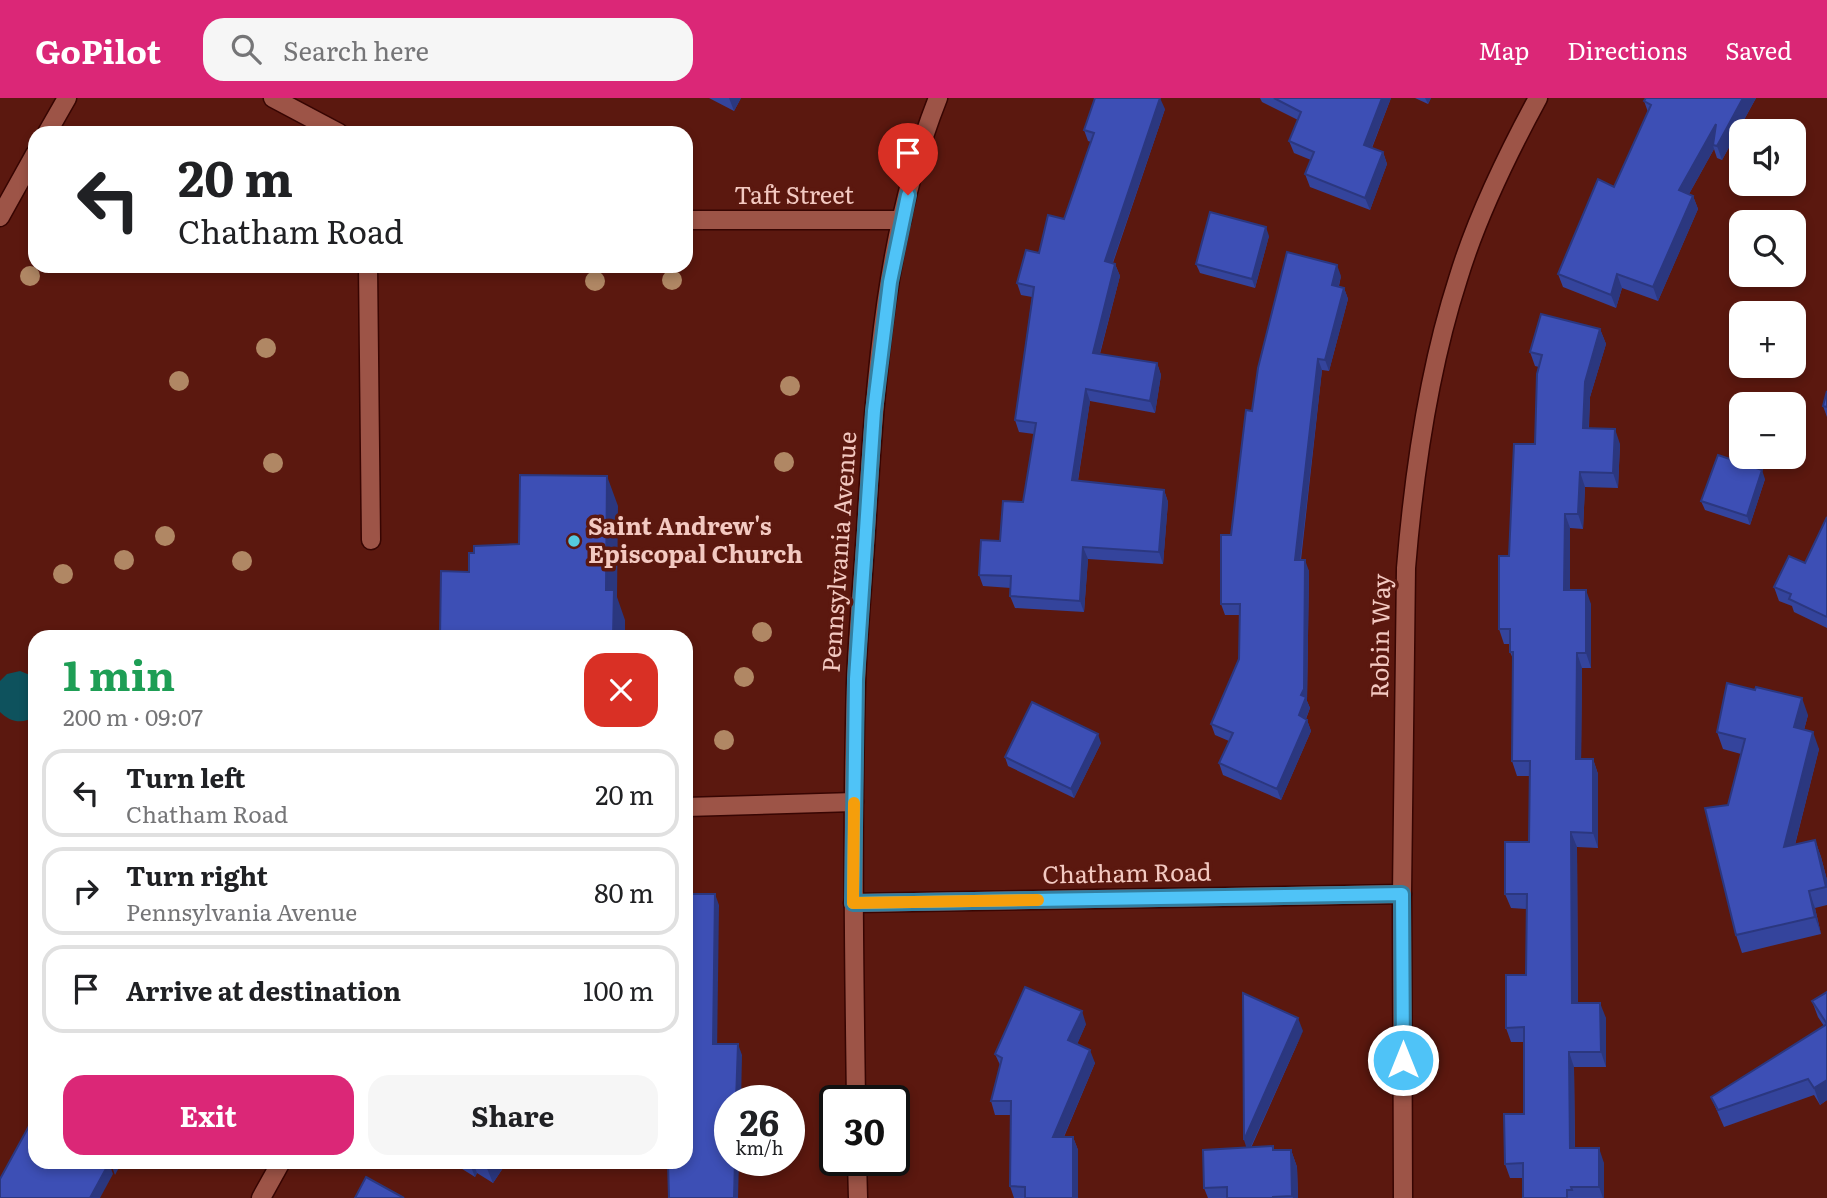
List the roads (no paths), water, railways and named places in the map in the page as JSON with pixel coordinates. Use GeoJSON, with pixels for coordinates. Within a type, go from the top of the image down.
{"type":"FeatureCollection","features":[{"type":"Feature","properties":{"kind":"street"},"geometry":{"type":"LineString","coordinates":[[51,126],[66,98]]}},
{"type":"Feature","properties":{"kind":"street"},"geometry":{"type":"LineString","coordinates":[[273,98],[326,126]]}},
{"type":"Feature","properties":{"kind":"street","name":"Pennsylvania Avenue"},"geometry":{"type":"LineString","coordinates":[[856,1085],[853,903],[856,679],[874,411],[890,282],[902,220],[914,171],[938,98]]}},
{"type":"Feature","properties":{"kind":"street","name":"Robin Way"},"geometry":{"type":"LineString","coordinates":[[1403,1198],[1402,894],[1406,568],[1418,459],[1443,330],[1458,277],[1484,209],[1538,98]]}},
{"type":"Feature","properties":{"kind":"street"},"geometry":{"type":"LineString","coordinates":[[0,217],[28,167]]}},
{"type":"Feature","properties":{"kind":"street","name":"Taft Street"},"geometry":{"type":"LineString","coordinates":[[693,219],[902,220]]}},
{"type":"Feature","properties":{"kind":"street"},"geometry":{"type":"LineString","coordinates":[[368,273],[371,540]]}},
{"type":"Feature","properties":{"kind":"street"},"geometry":{"type":"LineString","coordinates":[[693,807],[854,802]]}},
{"type":"Feature","properties":{"kind":"street","name":"Chatham Road"},"geometry":{"type":"LineString","coordinates":[[853,903],[1402,894]]}},
{"type":"Feature","properties":{"kind":"street"},"geometry":{"type":"LineString","coordinates":[[261,1198],[277,1169]]}},
{"type":"Feature","properties":{"kind":"street"},"geometry":{"type":"LineString","coordinates":[[857,1176],[858,1198]]}},
{"type":"Feature","properties":{"kind":"water"},"geometry":{"type":"Polygon","coordinates":[[[20,671],[28,674],[28,719],[12,720],[0,712],[0,681],[7,674],[20,671]]]}},
{"type":"Feature","properties":{"kind":"place","name":"Saint Andrew's Episcopal Church"},"geometry":{"type":"Point","coordinates":[574,541]}}]}
